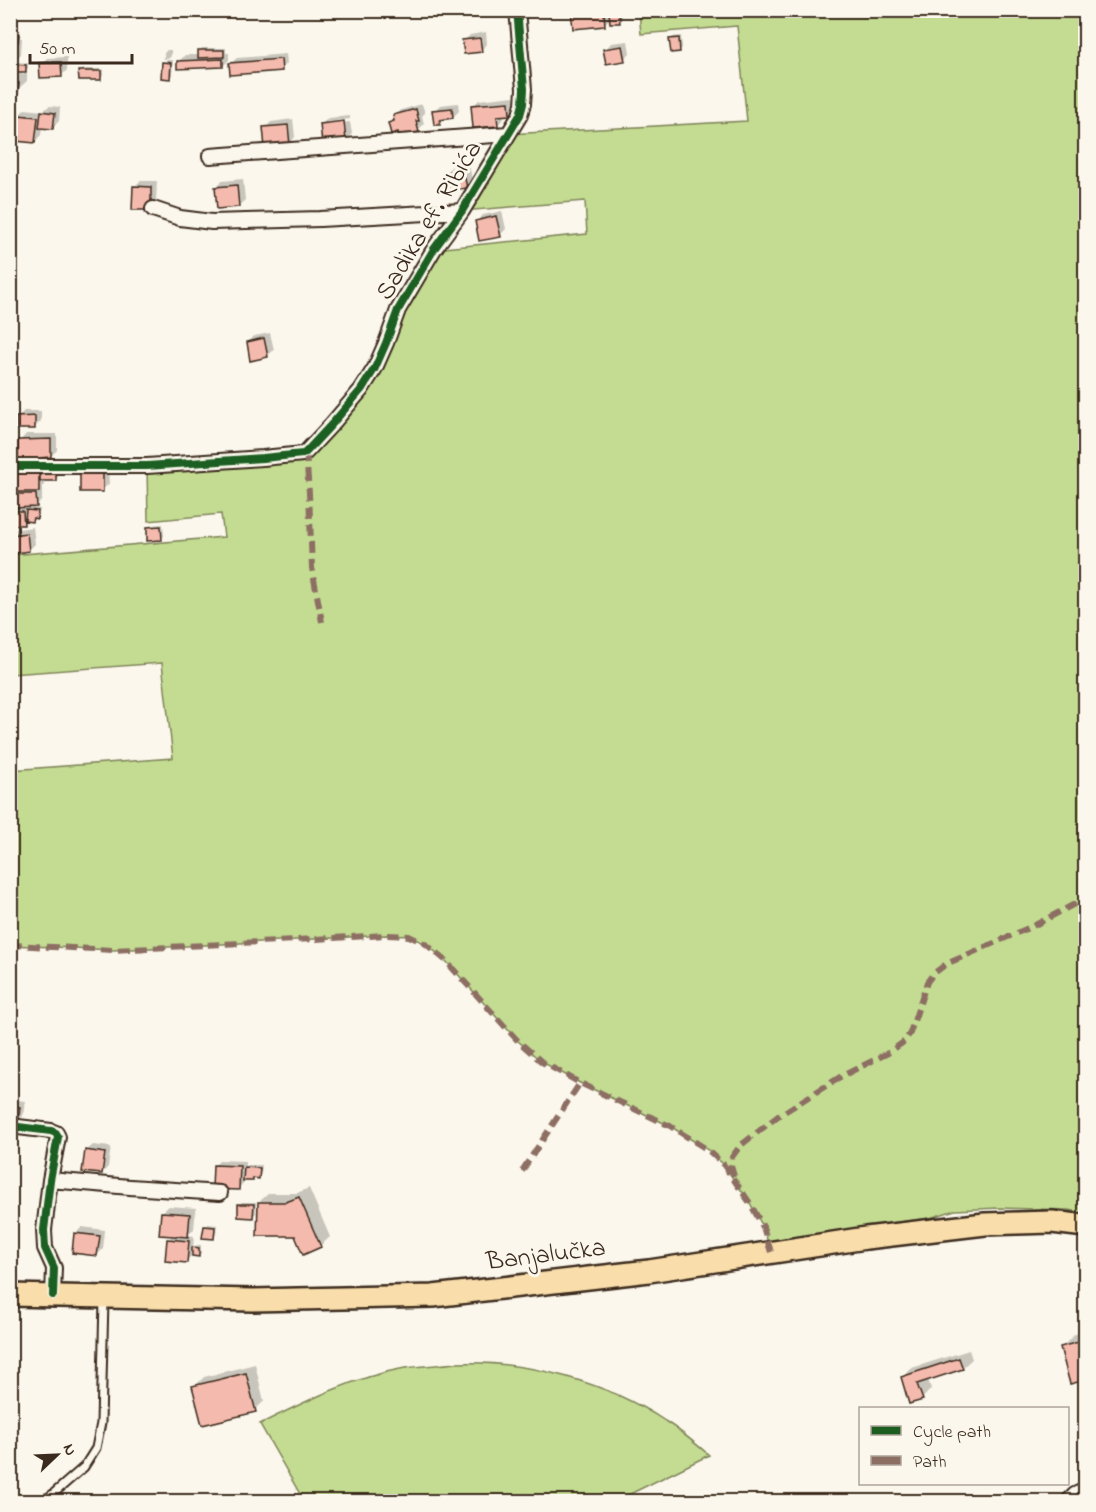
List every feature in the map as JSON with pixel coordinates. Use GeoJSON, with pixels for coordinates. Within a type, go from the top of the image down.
{"type":"FeatureCollection","features":[{"type":"Feature","properties":{"kind":"main road","name":"Banjalučka"},"geometry":{"type":"LineString","coordinates":[[10,1295],[254,1300],[433,1296],[649,1271],[866,1238],[986,1224],[1053,1222],[1086,1226]]}},
{"type":"Feature","properties":{"kind":"street","name":"Sadika ef. Ribića"},"geometry":{"type":"LineString","coordinates":[[10,466],[147,466],[263,458],[306,452],[361,390],[375,368],[398,310],[434,249],[462,211],[520,115],[523,104],[522,69],[517,10]]}},
{"type":"Feature","properties":{"kind":"street"},"geometry":{"type":"LineString","coordinates":[[210,156],[508,134]]}},
{"type":"Feature","properties":{"kind":"street"},"geometry":{"type":"LineString","coordinates":[[153,208],[180,218],[212,222],[462,211]]}},
{"type":"Feature","properties":{"kind":"street"},"geometry":{"type":"LineString","coordinates":[[10,1126],[56,1133],[58,1137],[44,1230],[45,1248],[54,1268],[53,1295]]}},
{"type":"Feature","properties":{"kind":"street"},"geometry":{"type":"LineString","coordinates":[[50,1180],[220,1193]]}},
{"type":"Feature","properties":{"kind":"lane"},"geometry":{"type":"LineString","coordinates":[[41,1502],[84,1467],[96,1448],[101,1423],[104,1297]]}},
{"type":"Feature","properties":{"kind":"lane"},"geometry":{"type":"LineString","coordinates":[[1063,1502],[1073,1492],[1086,1486]]}},
{"type":"Feature","properties":{"kind":"lane"},"geometry":{"type":"LineString","coordinates":[[49,1502],[53,1494]]}},
{"type":"Feature","properties":{"kind":"green space"},"geometry":{"type":"Polygon","coordinates":[[[639,11],[1085,11],[1085,1213],[1068,1210],[999,1208],[955,1210],[866,1238],[771,1252],[763,1227],[750,1203],[723,1164],[708,1150],[670,1126],[542,1062],[518,1041],[445,960],[426,944],[409,936],[386,935],[114,950],[11,945],[11,770],[173,758],[162,663],[11,674],[11,555],[224,537],[221,514],[148,521],[147,466],[303,454],[361,390],[434,249],[587,234],[585,201],[462,211],[508,134],[747,121],[737,26],[641,34],[639,11]]]}},
{"type":"Feature","properties":{"kind":"green space"},"geometry":{"type":"Polygon","coordinates":[[[456,1363],[510,1365],[565,1376],[592,1385],[642,1407],[677,1429],[709,1455],[616,1501],[304,1501],[260,1424],[367,1377],[405,1368],[456,1363]]]}},
{"type":"Feature","properties":{"kind":"building"},"geometry":{"type":"Polygon","coordinates":[[[571,10],[604,10],[605,26],[573,29],[571,10]]]}},
{"type":"Feature","properties":{"kind":"building"},"geometry":{"type":"Polygon","coordinates":[[[619,11],[620,23],[610,23],[609,12],[619,11]]]}},
{"type":"Feature","properties":{"kind":"building"},"geometry":{"type":"Polygon","coordinates":[[[10,33],[19,34],[18,42],[10,40],[10,33]]]}},
{"type":"Feature","properties":{"kind":"building"},"geometry":{"type":"Polygon","coordinates":[[[480,38],[482,52],[464,54],[462,40],[480,38]]]}},
{"type":"Feature","properties":{"kind":"building"},"geometry":{"type":"Polygon","coordinates":[[[679,38],[680,52],[671,53],[669,39],[679,38]]]}},
{"type":"Feature","properties":{"kind":"building"},"geometry":{"type":"Polygon","coordinates":[[[10,43],[17,44],[15,62],[10,61],[10,43]]]}},
{"type":"Feature","properties":{"kind":"building"},"geometry":{"type":"Polygon","coordinates":[[[622,46],[625,61],[606,64],[603,49],[622,46]]]}},
{"type":"Feature","properties":{"kind":"building"},"geometry":{"type":"Polygon","coordinates":[[[198,50],[224,50],[224,57],[198,58],[198,50]]]}},
{"type":"Feature","properties":{"kind":"building"},"geometry":{"type":"Polygon","coordinates":[[[223,59],[223,67],[177,69],[177,61],[223,59]]]}},
{"type":"Feature","properties":{"kind":"building"},"geometry":{"type":"Polygon","coordinates":[[[281,59],[282,71],[230,75],[229,63],[281,59]]]}},
{"type":"Feature","properties":{"kind":"building"},"geometry":{"type":"Polygon","coordinates":[[[61,62],[62,77],[40,78],[39,63],[61,62]]]}},
{"type":"Feature","properties":{"kind":"building"},"geometry":{"type":"Polygon","coordinates":[[[162,62],[171,63],[170,79],[161,78],[162,62]]]}},
{"type":"Feature","properties":{"kind":"building"},"geometry":{"type":"Polygon","coordinates":[[[12,64],[26,65],[26,72],[12,72],[12,64]]]}},
{"type":"Feature","properties":{"kind":"building"},"geometry":{"type":"Polygon","coordinates":[[[78,71],[101,71],[101,80],[79,80],[78,71]]]}},
{"type":"Feature","properties":{"kind":"building"},"geometry":{"type":"Polygon","coordinates":[[[10,83],[19,83],[18,92],[10,91],[10,83]]]}},
{"type":"Feature","properties":{"kind":"building"},"geometry":{"type":"Polygon","coordinates":[[[509,102],[510,115],[497,116],[498,126],[473,128],[471,105],[509,102]]]}},
{"type":"Feature","properties":{"kind":"building"},"geometry":{"type":"Polygon","coordinates":[[[452,108],[453,118],[440,120],[440,125],[434,125],[432,110],[452,108]]]}},
{"type":"Feature","properties":{"kind":"building"},"geometry":{"type":"Polygon","coordinates":[[[416,109],[419,132],[399,137],[398,132],[391,134],[388,123],[394,121],[393,115],[416,109]]]}},
{"type":"Feature","properties":{"kind":"building"},"geometry":{"type":"Polygon","coordinates":[[[41,111],[55,113],[53,129],[39,128],[41,111]]]}},
{"type":"Feature","properties":{"kind":"building"},"geometry":{"type":"Polygon","coordinates":[[[18,115],[38,117],[35,143],[15,141],[18,115]]]}},
{"type":"Feature","properties":{"kind":"building"},"geometry":{"type":"Polygon","coordinates":[[[344,121],[346,141],[322,144],[320,124],[344,121]]]}},
{"type":"Feature","properties":{"kind":"building"},"geometry":{"type":"Polygon","coordinates":[[[288,125],[290,145],[265,148],[263,127],[288,125]]]}},
{"type":"Feature","properties":{"kind":"building"},"geometry":{"type":"Polygon","coordinates":[[[463,169],[467,188],[447,191],[444,173],[463,169]]]}},
{"type":"Feature","properties":{"kind":"building"},"geometry":{"type":"Polygon","coordinates":[[[237,185],[239,207],[217,209],[215,187],[237,185]]]}},
{"type":"Feature","properties":{"kind":"building"},"geometry":{"type":"Polygon","coordinates":[[[133,186],[151,187],[151,210],[132,210],[133,186]]]}},
{"type":"Feature","properties":{"kind":"building"},"geometry":{"type":"Polygon","coordinates":[[[496,216],[501,237],[479,241],[475,221],[496,216]]]}},
{"type":"Feature","properties":{"kind":"building"},"geometry":{"type":"Polygon","coordinates":[[[264,338],[268,357],[250,361],[247,342],[264,338]]]}},
{"type":"Feature","properties":{"kind":"building"},"geometry":{"type":"Polygon","coordinates":[[[35,416],[35,429],[17,429],[16,417],[35,416]]]}},
{"type":"Feature","properties":{"kind":"building"},"geometry":{"type":"Polygon","coordinates":[[[51,439],[51,457],[38,458],[38,463],[18,463],[18,440],[51,439]]]}},
{"type":"Feature","properties":{"kind":"building"},"geometry":{"type":"Polygon","coordinates":[[[17,470],[39,470],[39,492],[17,492],[17,470]]]}},
{"type":"Feature","properties":{"kind":"building"},"geometry":{"type":"Polygon","coordinates":[[[40,470],[56,470],[56,481],[40,481],[40,470]]]}},
{"type":"Feature","properties":{"kind":"building"},"geometry":{"type":"Polygon","coordinates":[[[80,474],[103,474],[103,492],[80,492],[80,474]]]}},
{"type":"Feature","properties":{"kind":"building"},"geometry":{"type":"Polygon","coordinates":[[[12,494],[36,494],[37,507],[12,508],[12,494]]]}},
{"type":"Feature","properties":{"kind":"building"},"geometry":{"type":"Polygon","coordinates":[[[26,510],[38,511],[37,519],[33,518],[32,522],[25,521],[26,510]]]}},
{"type":"Feature","properties":{"kind":"building"},"geometry":{"type":"Polygon","coordinates":[[[10,511],[23,511],[24,525],[10,525],[10,511]]]}},
{"type":"Feature","properties":{"kind":"building"},"geometry":{"type":"Polygon","coordinates":[[[161,526],[162,540],[147,541],[147,527],[161,526]]]}},
{"type":"Feature","properties":{"kind":"building"},"geometry":{"type":"Polygon","coordinates":[[[27,533],[29,551],[10,554],[10,535],[27,533]]]}},
{"type":"Feature","properties":{"kind":"building"},"geometry":{"type":"Polygon","coordinates":[[[10,1106],[20,1107],[18,1124],[10,1123],[10,1106]]]}},
{"type":"Feature","properties":{"kind":"building"},"geometry":{"type":"Polygon","coordinates":[[[85,1150],[105,1153],[102,1174],[82,1172],[85,1150]]]}},
{"type":"Feature","properties":{"kind":"building"},"geometry":{"type":"Polygon","coordinates":[[[213,1165],[240,1166],[239,1190],[212,1189],[213,1165]]]}},
{"type":"Feature","properties":{"kind":"building"},"geometry":{"type":"Polygon","coordinates":[[[244,1167],[260,1168],[259,1179],[243,1181],[244,1167]]]}},
{"type":"Feature","properties":{"kind":"building"},"geometry":{"type":"Polygon","coordinates":[[[299,1197],[321,1247],[303,1255],[295,1236],[257,1236],[258,1202],[286,1202],[299,1197]]]}},
{"type":"Feature","properties":{"kind":"building"},"geometry":{"type":"Polygon","coordinates":[[[238,1204],[254,1204],[253,1218],[238,1217],[238,1204]]]}},
{"type":"Feature","properties":{"kind":"building"},"geometry":{"type":"Polygon","coordinates":[[[161,1212],[190,1214],[188,1237],[159,1235],[161,1212]]]}},
{"type":"Feature","properties":{"kind":"building"},"geometry":{"type":"Polygon","coordinates":[[[204,1226],[215,1227],[214,1239],[202,1238],[204,1226]]]}},
{"type":"Feature","properties":{"kind":"building"},"geometry":{"type":"Polygon","coordinates":[[[74,1233],[100,1236],[97,1256],[72,1253],[74,1233]]]}},
{"type":"Feature","properties":{"kind":"building"},"geometry":{"type":"Polygon","coordinates":[[[167,1239],[189,1241],[187,1263],[165,1261],[167,1239]]]}},
{"type":"Feature","properties":{"kind":"building"},"geometry":{"type":"Polygon","coordinates":[[[192,1247],[199,1248],[199,1257],[192,1256],[192,1247]]]}},
{"type":"Feature","properties":{"kind":"building"},"geometry":{"type":"Polygon","coordinates":[[[1086,1340],[1086,1380],[1070,1384],[1060,1347],[1086,1340]]]}},
{"type":"Feature","properties":{"kind":"building"},"geometry":{"type":"Polygon","coordinates":[[[959,1358],[963,1369],[917,1384],[923,1400],[909,1404],[901,1377],[959,1358]]]}},
{"type":"Feature","properties":{"kind":"building"},"geometry":{"type":"Polygon","coordinates":[[[246,1373],[256,1412],[202,1425],[192,1386],[246,1373]]]}},
{"type":"Feature","properties":{"kind":"marked path"},"geometry":{"type":"LineString","coordinates":[[306,452],[312,568],[322,622]]}},
{"type":"Feature","properties":{"kind":"marked path"},"geometry":{"type":"LineString","coordinates":[[734,1176],[731,1166],[732,1157],[740,1146],[778,1116],[840,1077],[888,1053],[905,1041],[910,1033],[927,982],[933,974],[946,964],[1033,926],[1086,898]]}},
{"type":"Feature","properties":{"kind":"marked path"},"geometry":{"type":"LineString","coordinates":[[10,945],[114,950],[386,935],[409,936],[426,944],[445,960],[518,1041],[542,1062],[670,1126],[708,1150],[723,1164],[750,1203],[763,1227],[771,1252]]}},
{"type":"Feature","properties":{"kind":"marked path"},"geometry":{"type":"LineString","coordinates":[[522,1171],[580,1083]]}},
{"type":"Feature","properties":{"kind":"cycle path"},"geometry":{"type":"LineString","coordinates":[[10,466],[147,466],[263,458],[306,452],[361,390],[375,368],[398,310],[434,249],[462,211],[520,115],[524,89],[517,10]]}},
{"type":"Feature","properties":{"kind":"cycle path"},"geometry":{"type":"LineString","coordinates":[[10,1126],[51,1131],[58,1137],[44,1230],[45,1248],[54,1268],[53,1295]]}}]}
